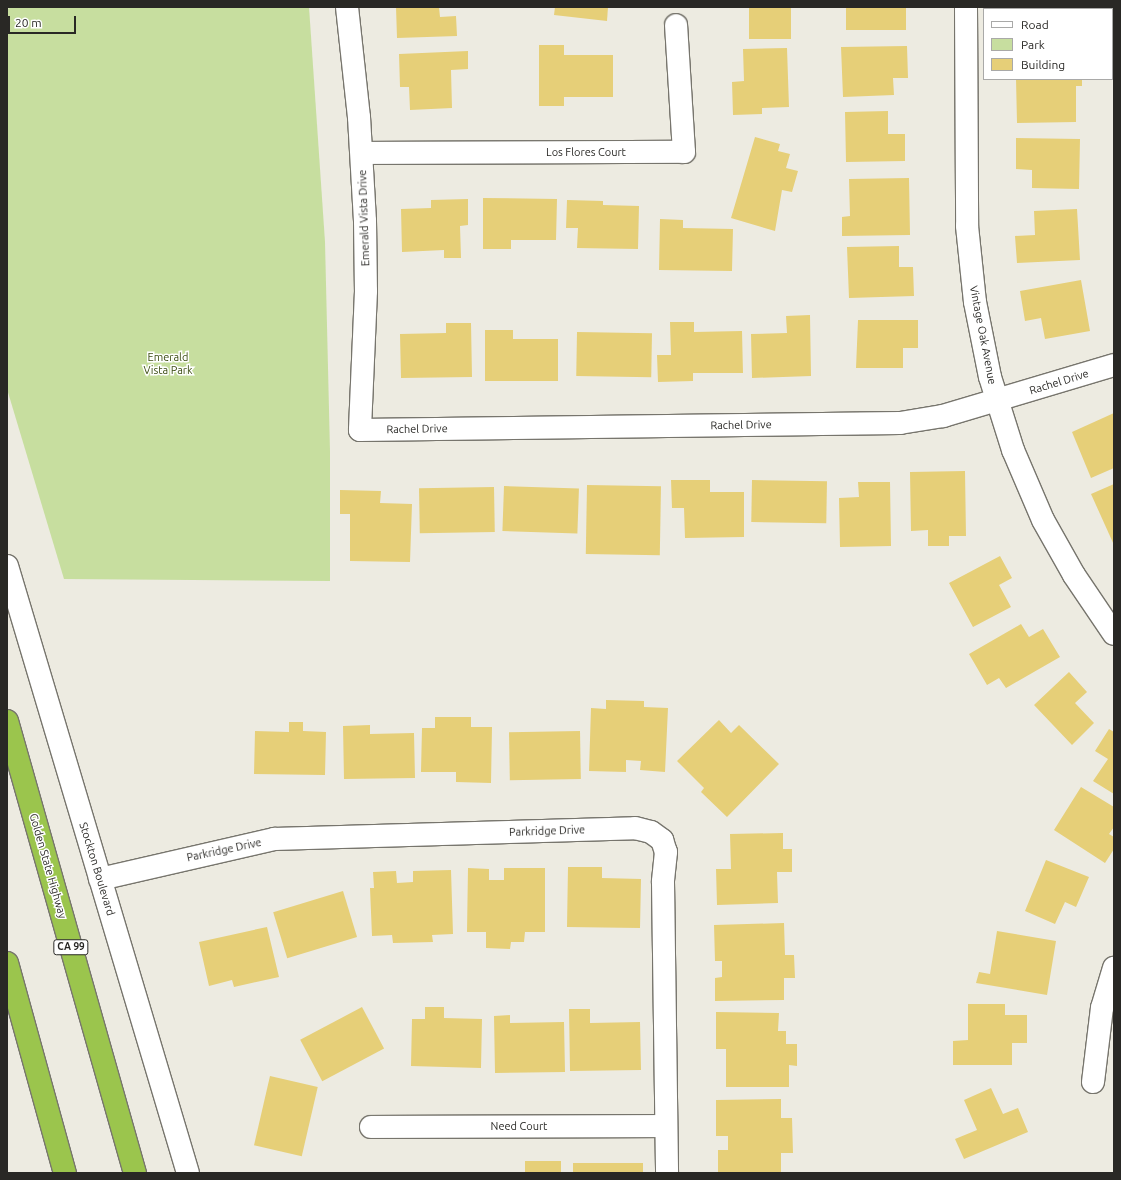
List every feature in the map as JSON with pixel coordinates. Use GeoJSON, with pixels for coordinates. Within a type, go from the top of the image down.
{"type":"FeatureCollection","features":[{"type":"Feature","properties":{"kind":"highway","name":"Golden State Highway"},"geometry":{"type":"LineString","coordinates":[[7,721],[135,1173]]}},
{"type":"Feature","properties":{"kind":"highway"},"geometry":{"type":"LineString","coordinates":[[7,963],[65,1173]]}},
{"type":"Feature","properties":{"kind":"street","name":"Emerald Vista Drive"},"geometry":{"type":"LineString","coordinates":[[347,7],[362,152],[366,291],[360,430]]}},
{"type":"Feature","properties":{"kind":"street","name":"Vintage Oak Avenue"},"geometry":{"type":"LineString","coordinates":[[966,7],[968,226],[975,302],[997,401],[1013,450],[1043,520],[1074,575],[1114,634]]}},
{"type":"Feature","properties":{"kind":"street","name":"Los Flores Court"},"geometry":{"type":"LineString","coordinates":[[362,152],[684,152],[676,26]]}},
{"type":"Feature","properties":{"kind":"street","name":"Rachel Drive"},"geometry":{"type":"LineString","coordinates":[[360,430],[900,423],[943,416],[1114,365]]}},
{"type":"Feature","properties":{"kind":"street","name":"Stockton Boulevard"},"geometry":{"type":"LineString","coordinates":[[7,566],[188,1173]]}},
{"type":"Feature","properties":{"kind":"street","name":"Parkridge Drive"},"geometry":{"type":"LineString","coordinates":[[100,878],[274,839],[634,828],[651,832],[662,840],[666,852],[663,882],[667,1173]]}},
{"type":"Feature","properties":{"kind":"street"},"geometry":{"type":"LineString","coordinates":[[1093,1082],[1102,1008],[1114,968]]}},
{"type":"Feature","properties":{"kind":"street","name":"Need Court"},"geometry":{"type":"LineString","coordinates":[[371,1127],[666,1126]]}},
{"type":"Feature","properties":{"kind":"green space","name":"Emerald Vista Park"},"geometry":{"type":"Polygon","coordinates":[[[13,7],[309,7],[325,242],[330,451],[330,581],[64,579],[7,389],[7,9],[13,7]]]}},
{"type":"Feature","properties":{"kind":"building"},"geometry":{"type":"Polygon","coordinates":[[[396,7],[439,7],[440,17],[456,16],[457,36],[397,38],[396,7]]]}},
{"type":"Feature","properties":{"kind":"building"},"geometry":{"type":"Polygon","coordinates":[[[555,7],[608,7],[607,21],[554,15],[555,7]]]}},
{"type":"Feature","properties":{"kind":"building"},"geometry":{"type":"Polygon","coordinates":[[[749,7],[791,7],[791,39],[749,39],[749,7]]]}},
{"type":"Feature","properties":{"kind":"building"},"geometry":{"type":"Polygon","coordinates":[[[846,7],[906,7],[906,30],[846,30],[846,7]]]}},
{"type":"Feature","properties":{"kind":"building"},"geometry":{"type":"Polygon","coordinates":[[[1015,7],[1070,7],[1042,8],[1015,7]]]}},
{"type":"Feature","properties":{"kind":"building"},"geometry":{"type":"Polygon","coordinates":[[[539,45],[564,45],[564,55],[613,55],[613,97],[564,97],[564,106],[539,106],[539,45]]]}},
{"type":"Feature","properties":{"kind":"building"},"geometry":{"type":"Polygon","coordinates":[[[907,46],[908,78],[893,78],[894,95],[843,97],[841,47],[907,46]]]}},
{"type":"Feature","properties":{"kind":"building"},"geometry":{"type":"Polygon","coordinates":[[[787,48],[789,107],[762,108],[762,114],[733,115],[732,82],[744,81],[743,49],[787,48]]]}},
{"type":"Feature","properties":{"kind":"building"},"geometry":{"type":"Polygon","coordinates":[[[468,51],[468,69],[451,70],[452,108],[410,110],[409,87],[400,87],[399,54],[468,51]]]}},
{"type":"Feature","properties":{"kind":"building"},"geometry":{"type":"Polygon","coordinates":[[[1016,80],[1082,80],[1082,86],[1076,86],[1076,122],[1017,123],[1016,80]]]}},
{"type":"Feature","properties":{"kind":"building"},"geometry":{"type":"Polygon","coordinates":[[[888,111],[888,134],[905,134],[905,161],[846,162],[845,112],[888,111]]]}},
{"type":"Feature","properties":{"kind":"building"},"geometry":{"type":"Polygon","coordinates":[[[755,137],[780,144],[778,151],[790,154],[786,168],[798,171],[792,192],[782,190],[775,231],[731,218],[755,137]]]}},
{"type":"Feature","properties":{"kind":"building"},"geometry":{"type":"Polygon","coordinates":[[[1016,138],[1080,139],[1079,189],[1032,188],[1032,170],[1016,169],[1016,138]]]}},
{"type":"Feature","properties":{"kind":"building"},"geometry":{"type":"Polygon","coordinates":[[[909,178],[910,235],[842,236],[842,217],[850,216],[849,179],[909,178]]]}},
{"type":"Feature","properties":{"kind":"building"},"geometry":{"type":"Polygon","coordinates":[[[483,198],[557,199],[556,240],[511,240],[511,249],[483,249],[483,198]]]}},
{"type":"Feature","properties":{"kind":"building"},"geometry":{"type":"Polygon","coordinates":[[[468,199],[468,225],[460,226],[461,258],[444,258],[444,250],[402,252],[401,209],[431,208],[431,200],[468,199]]]}},
{"type":"Feature","properties":{"kind":"building"},"geometry":{"type":"Polygon","coordinates":[[[567,200],[603,201],[603,205],[639,206],[638,249],[577,248],[578,228],[566,228],[567,200]]]}},
{"type":"Feature","properties":{"kind":"building"},"geometry":{"type":"Polygon","coordinates":[[[1077,209],[1080,260],[1017,263],[1015,236],[1035,235],[1034,211],[1077,209]]]}},
{"type":"Feature","properties":{"kind":"building"},"geometry":{"type":"Polygon","coordinates":[[[660,219],[683,220],[683,228],[733,229],[732,271],[659,270],[660,219]]]}},
{"type":"Feature","properties":{"kind":"building"},"geometry":{"type":"Polygon","coordinates":[[[899,246],[899,267],[913,267],[914,296],[849,298],[847,247],[899,246]]]}},
{"type":"Feature","properties":{"kind":"building"},"geometry":{"type":"Polygon","coordinates":[[[1081,280],[1090,331],[1045,339],[1041,318],[1025,321],[1020,291],[1081,280]]]}},
{"type":"Feature","properties":{"kind":"building"},"geometry":{"type":"Polygon","coordinates":[[[810,315],[811,376],[752,378],[751,334],[787,333],[786,316],[810,315]]]}},
{"type":"Feature","properties":{"kind":"building"},"geometry":{"type":"Polygon","coordinates":[[[858,320],[918,320],[918,348],[903,348],[903,368],[856,368],[858,320]]]}},
{"type":"Feature","properties":{"kind":"building"},"geometry":{"type":"Polygon","coordinates":[[[670,322],[694,322],[694,332],[742,331],[743,373],[693,373],[693,381],[658,382],[657,355],[671,355],[670,322]]]}},
{"type":"Feature","properties":{"kind":"building"},"geometry":{"type":"Polygon","coordinates":[[[446,323],[471,323],[472,377],[401,378],[400,334],[446,333],[446,323]]]}},
{"type":"Feature","properties":{"kind":"building"},"geometry":{"type":"Polygon","coordinates":[[[485,330],[513,330],[513,339],[558,339],[558,381],[485,381],[485,330]]]}},
{"type":"Feature","properties":{"kind":"building"},"geometry":{"type":"Polygon","coordinates":[[[577,332],[652,333],[651,377],[576,376],[577,332]]]}},
{"type":"Feature","properties":{"kind":"building"},"geometry":{"type":"Polygon","coordinates":[[[1114,413],[1114,468],[1091,478],[1072,432],[1114,413]]]}},
{"type":"Feature","properties":{"kind":"building"},"geometry":{"type":"Polygon","coordinates":[[[965,471],[966,536],[949,536],[949,546],[928,546],[928,530],[911,531],[910,472],[965,471]]]}},
{"type":"Feature","properties":{"kind":"building"},"geometry":{"type":"Polygon","coordinates":[[[671,480],[710,480],[710,492],[744,492],[744,537],[685,538],[684,508],[672,508],[671,480]]]}},
{"type":"Feature","properties":{"kind":"building"},"geometry":{"type":"Polygon","coordinates":[[[752,480],[827,481],[826,523],[751,522],[752,480]]]}},
{"type":"Feature","properties":{"kind":"building"},"geometry":{"type":"Polygon","coordinates":[[[858,482],[890,482],[891,546],[840,547],[839,498],[859,497],[858,482]]]}},
{"type":"Feature","properties":{"kind":"building"},"geometry":{"type":"Polygon","coordinates":[[[1114,484],[1114,545],[1091,494],[1114,484]]]}},
{"type":"Feature","properties":{"kind":"building"},"geometry":{"type":"Polygon","coordinates":[[[587,485],[661,486],[660,555],[586,554],[587,485]]]}},
{"type":"Feature","properties":{"kind":"building"},"geometry":{"type":"Polygon","coordinates":[[[504,486],[579,489],[577,534],[502,531],[504,486]]]}},
{"type":"Feature","properties":{"kind":"building"},"geometry":{"type":"Polygon","coordinates":[[[494,487],[495,532],[420,533],[419,488],[494,487]]]}},
{"type":"Feature","properties":{"kind":"building"},"geometry":{"type":"Polygon","coordinates":[[[340,490],[381,491],[380,503],[412,504],[410,562],[350,561],[350,514],[340,514],[340,490]]]}},
{"type":"Feature","properties":{"kind":"building"},"geometry":{"type":"Polygon","coordinates":[[[1000,556],[1012,578],[999,585],[1011,607],[973,627],[949,583],[1000,556]]]}},
{"type":"Feature","properties":{"kind":"building"},"geometry":{"type":"Polygon","coordinates":[[[1021,624],[1029,637],[1043,629],[1060,657],[1006,688],[999,678],[987,685],[969,654],[1021,624]]]}},
{"type":"Feature","properties":{"kind":"building"},"geometry":{"type":"Polygon","coordinates":[[[1069,672],[1087,692],[1075,703],[1094,723],[1072,745],[1034,705],[1069,672]]]}},
{"type":"Feature","properties":{"kind":"building"},"geometry":{"type":"Polygon","coordinates":[[[606,700],[644,701],[644,707],[668,708],[665,772],[640,770],[641,761],[626,760],[626,772],[589,771],[591,708],[606,709],[606,700]]]}},
{"type":"Feature","properties":{"kind":"building"},"geometry":{"type":"Polygon","coordinates":[[[435,717],[471,717],[471,727],[492,727],[491,783],[456,782],[456,772],[421,772],[422,728],[435,728],[435,717]]]}},
{"type":"Feature","properties":{"kind":"building"},"geometry":{"type":"Polygon","coordinates":[[[719,720],[731,733],[739,725],[779,764],[727,817],[701,792],[704,788],[677,761],[719,720]]]}},
{"type":"Feature","properties":{"kind":"building"},"geometry":{"type":"Polygon","coordinates":[[[289,722],[303,722],[303,731],[326,732],[325,775],[254,774],[255,731],[289,732],[289,722]]]}},
{"type":"Feature","properties":{"kind":"building"},"geometry":{"type":"Polygon","coordinates":[[[370,725],[370,734],[414,733],[415,778],[344,779],[343,726],[370,725]]]}},
{"type":"Feature","properties":{"kind":"building"},"geometry":{"type":"Polygon","coordinates":[[[1109,729],[1114,732],[1114,794],[1093,781],[1108,759],[1095,751],[1109,729]]]}},
{"type":"Feature","properties":{"kind":"building"},"geometry":{"type":"Polygon","coordinates":[[[580,731],[581,779],[510,780],[509,732],[580,731]]]}},
{"type":"Feature","properties":{"kind":"building"},"geometry":{"type":"Polygon","coordinates":[[[1081,787],[1114,807],[1114,827],[1109,834],[1114,837],[1114,849],[1105,863],[1054,830],[1081,787]]]}},
{"type":"Feature","properties":{"kind":"building"},"geometry":{"type":"Polygon","coordinates":[[[783,833],[783,849],[792,849],[792,872],[777,872],[778,903],[717,905],[716,869],[731,869],[730,834],[783,833]]]}},
{"type":"Feature","properties":{"kind":"building"},"geometry":{"type":"Polygon","coordinates":[[[1046,860],[1089,877],[1076,907],[1065,902],[1055,924],[1025,911],[1046,860]]]}},
{"type":"Feature","properties":{"kind":"building"},"geometry":{"type":"Polygon","coordinates":[[[568,867],[602,867],[602,878],[641,879],[640,928],[567,927],[568,867]]]}},
{"type":"Feature","properties":{"kind":"building"},"geometry":{"type":"Polygon","coordinates":[[[468,868],[489,869],[489,880],[504,880],[504,868],[545,868],[545,932],[525,932],[524,942],[511,942],[510,949],[486,948],[486,932],[467,932],[468,868]]]}},
{"type":"Feature","properties":{"kind":"building"},"geometry":{"type":"Polygon","coordinates":[[[451,870],[453,934],[432,935],[433,942],[393,943],[392,935],[372,936],[370,888],[374,888],[373,872],[396,871],[397,883],[413,882],[413,871],[451,870]]]}},
{"type":"Feature","properties":{"kind":"building"},"geometry":{"type":"Polygon","coordinates":[[[343,891],[357,937],[287,958],[273,912],[343,891]]]}},
{"type":"Feature","properties":{"kind":"building"},"geometry":{"type":"Polygon","coordinates":[[[784,923],[785,955],[794,955],[795,978],[784,978],[784,1000],[715,1001],[715,978],[722,977],[722,961],[715,961],[714,925],[784,923]]]}},
{"type":"Feature","properties":{"kind":"building"},"geometry":{"type":"Polygon","coordinates":[[[267,927],[279,977],[234,987],[232,980],[209,986],[199,942],[267,927]]]}},
{"type":"Feature","properties":{"kind":"building"},"geometry":{"type":"Polygon","coordinates":[[[997,931],[1056,941],[1047,995],[976,983],[979,972],[990,974],[997,931]]]}},
{"type":"Feature","properties":{"kind":"building"},"geometry":{"type":"Polygon","coordinates":[[[968,1004],[1005,1004],[1005,1015],[1027,1015],[1027,1043],[1012,1043],[1012,1065],[953,1065],[953,1041],[968,1040],[968,1004]]]}},
{"type":"Feature","properties":{"kind":"building"},"geometry":{"type":"Polygon","coordinates":[[[362,1007],[384,1048],[322,1081],[300,1040],[362,1007]]]}},
{"type":"Feature","properties":{"kind":"building"},"geometry":{"type":"Polygon","coordinates":[[[425,1007],[444,1007],[444,1018],[482,1019],[481,1068],[411,1066],[412,1019],[425,1019],[425,1007]]]}},
{"type":"Feature","properties":{"kind":"building"},"geometry":{"type":"Polygon","coordinates":[[[569,1009],[590,1009],[590,1023],[640,1022],[641,1070],[570,1071],[569,1009]]]}},
{"type":"Feature","properties":{"kind":"building"},"geometry":{"type":"Polygon","coordinates":[[[716,1012],[779,1013],[778,1031],[786,1031],[786,1044],[797,1044],[797,1066],[789,1065],[789,1087],[726,1087],[726,1049],[716,1049],[716,1012]]]}},
{"type":"Feature","properties":{"kind":"building"},"geometry":{"type":"Polygon","coordinates":[[[510,1015],[510,1023],[564,1022],[565,1072],[495,1073],[494,1016],[510,1015]]]}},
{"type":"Feature","properties":{"kind":"building"},"geometry":{"type":"Polygon","coordinates":[[[270,1076],[318,1087],[302,1156],[254,1145],[270,1076]]]}},
{"type":"Feature","properties":{"kind":"building"},"geometry":{"type":"Polygon","coordinates":[[[991,1088],[1003,1114],[1018,1108],[1028,1132],[964,1159],[955,1139],[977,1130],[964,1100],[991,1088]]]}},
{"type":"Feature","properties":{"kind":"building"},"geometry":{"type":"Polygon","coordinates":[[[781,1099],[781,1118],[792,1118],[793,1153],[781,1153],[781,1173],[718,1173],[718,1150],[728,1150],[728,1136],[716,1136],[716,1100],[781,1099]]]}},
{"type":"Feature","properties":{"kind":"building"},"geometry":{"type":"Polygon","coordinates":[[[525,1161],[561,1161],[561,1173],[525,1173],[525,1161]]]}},
{"type":"Feature","properties":{"kind":"building"},"geometry":{"type":"Polygon","coordinates":[[[573,1163],[643,1163],[643,1173],[573,1173],[573,1163]]]}}]}
